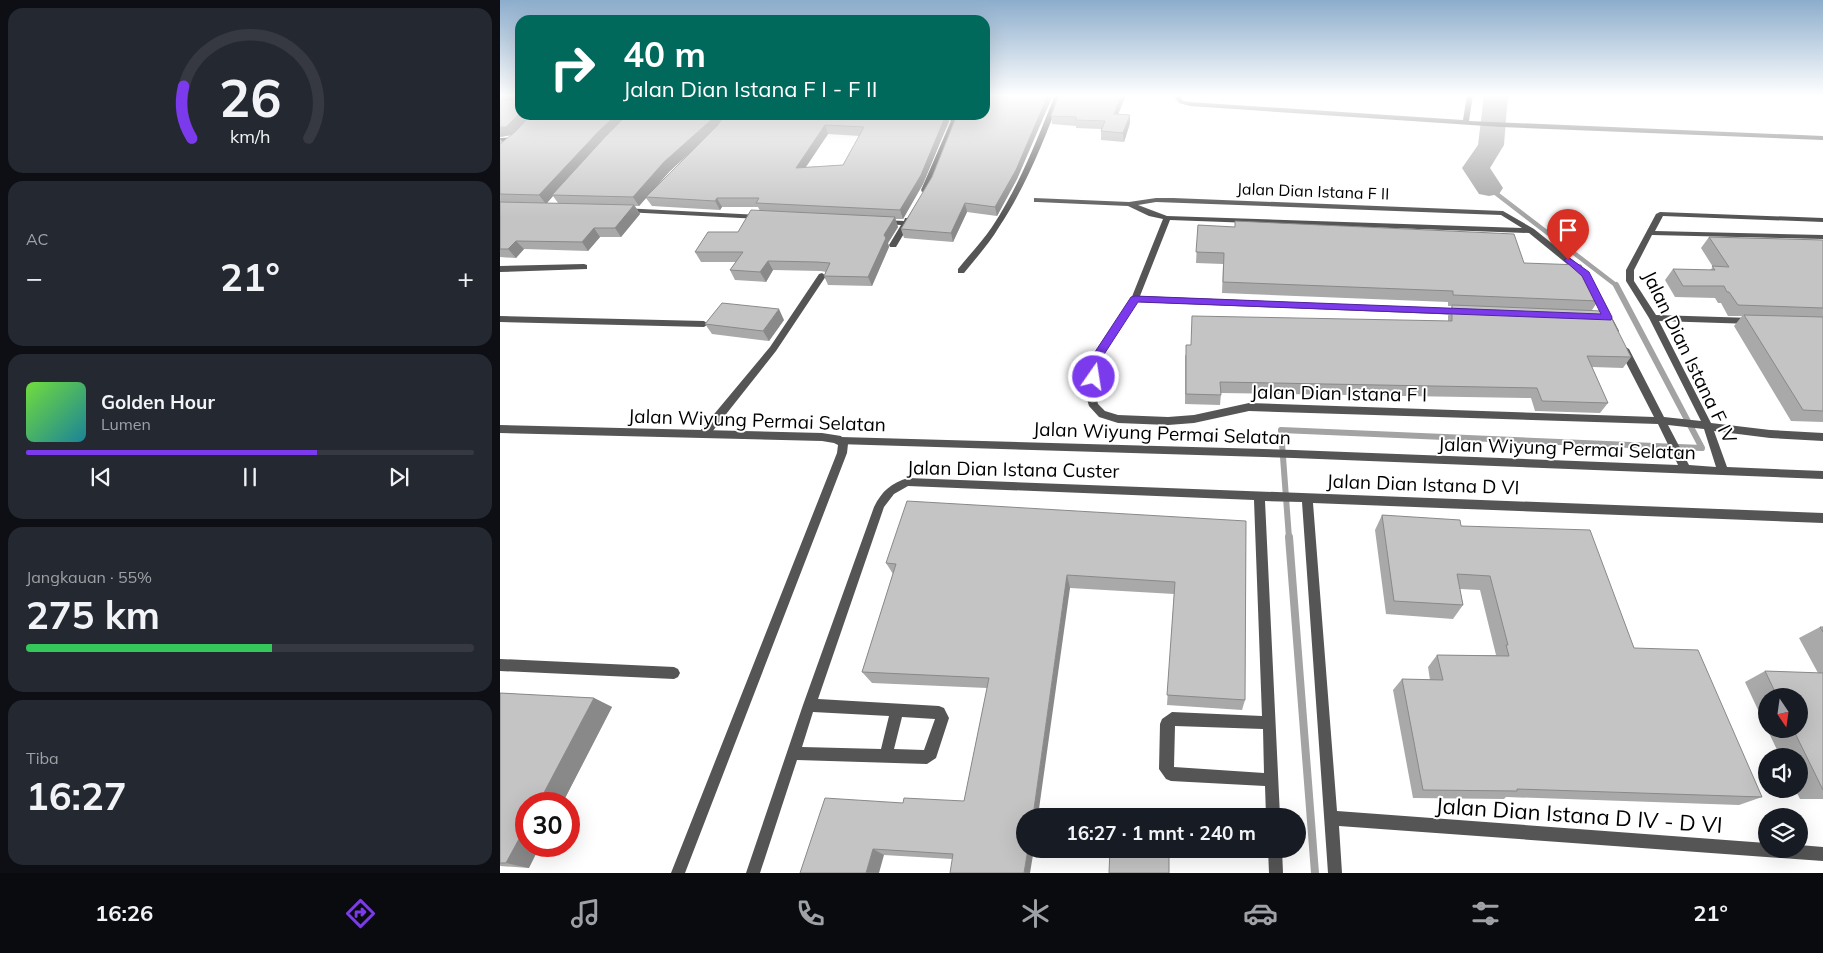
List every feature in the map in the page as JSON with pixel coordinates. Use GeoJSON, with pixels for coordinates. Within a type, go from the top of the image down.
{"type":"FeatureCollection","features":[{"type":"Feature","properties":{"kind":"street"},"geometry":{"type":"LineString","coordinates":[[507,148],[520,136]]}},
{"type":"Feature","properties":{"kind":"street"},"geometry":{"type":"LineString","coordinates":[[920,200],[929,184],[949,136]]}},
{"type":"Feature","properties":{"kind":"street"},"geometry":{"type":"LineString","coordinates":[[961,270],[994,230],[1015,195],[1042,136]]}},
{"type":"Feature","properties":{"kind":"street"},"geometry":{"type":"LineString","coordinates":[[1767,136],[1823,138]]}},
{"type":"Feature","properties":{"kind":"street"},"geometry":{"type":"LineString","coordinates":[[500,140],[518,138]]}},
{"type":"Feature","properties":{"kind":"street"},"geometry":{"type":"LineString","coordinates":[[1037,200],[1129,204]]}},
{"type":"Feature","properties":{"kind":"street","name":"Jalan Dian Istana F II"},"geometry":{"type":"LineString","coordinates":[[1129,204],[1156,200],[1173,200],[1501,213],[1531,231],[1586,275],[1607,317],[1665,420],[1667,432],[1686,470]]}},
{"type":"Feature","properties":{"kind":"street"},"geometry":{"type":"LineString","coordinates":[[642,210],[649,203]]}},
{"type":"Feature","properties":{"kind":"street","name":"Jalan Dian Istana F II"},"geometry":{"type":"LineString","coordinates":[[1129,204],[1167,218],[1531,231]]}},
{"type":"Feature","properties":{"kind":"street"},"geometry":{"type":"LineString","coordinates":[[616,210],[771,217]]}},
{"type":"Feature","properties":{"kind":"street","name":"Jalan Dian Istana F IV"},"geometry":{"type":"LineString","coordinates":[[1723,471],[1653,318],[1628,276],[1660,214],[1823,220]]}},
{"type":"Feature","properties":{"kind":"street"},"geometry":{"type":"LineString","coordinates":[[893,245],[910,216]]}},
{"type":"Feature","properties":{"kind":"street"},"geometry":{"type":"LineString","coordinates":[[1167,218],[1135,299],[1470,312]]}},
{"type":"Feature","properties":{"kind":"street"},"geometry":{"type":"LineString","coordinates":[[877,222],[906,224]]}},
{"type":"Feature","properties":{"kind":"street"},"geometry":{"type":"LineString","coordinates":[[1649,233],[1823,238]]}},
{"type":"Feature","properties":{"kind":"street"},"geometry":{"type":"LineString","coordinates":[[500,269],[584,267]]}},
{"type":"Feature","properties":{"kind":"street"},"geometry":{"type":"LineString","coordinates":[[704,434],[773,349],[822,276]]}},
{"type":"Feature","properties":{"kind":"street","name":"Jalan Dian Istana F I"},"geometry":{"type":"LineString","coordinates":[[1135,299],[1096,358],[1092,396],[1094,406],[1102,414],[1118,419],[1168,421],[1194,419],[1249,407],[1665,420],[1770,434],[1823,437]]}},
{"type":"Feature","properties":{"kind":"street"},"geometry":{"type":"LineString","coordinates":[[1598,317],[1607,317]]}},
{"type":"Feature","properties":{"kind":"street"},"geometry":{"type":"LineString","coordinates":[[1653,318],[1766,322]]}},
{"type":"Feature","properties":{"kind":"street"},"geometry":{"type":"LineString","coordinates":[[500,319],[704,324]]}},
{"type":"Feature","properties":{"kind":"street","name":"Jalan Wiyung Permai Selatan"},"geometry":{"type":"LineString","coordinates":[[500,429],[822,437],[841,441],[1294,454],[1823,475]]}},
{"type":"Feature","properties":{"kind":"street"},"geometry":{"type":"LineString","coordinates":[[678,873],[842,453],[841,441]]}},
{"type":"Feature","properties":{"kind":"street","name":"Jalan Dian Istana Custer"},"geometry":{"type":"LineString","coordinates":[[752,873],[879,506],[883,498],[900,484],[908,482],[1307,498]]}},
{"type":"Feature","properties":{"kind":"street"},"geometry":{"type":"LineString","coordinates":[[1263,496],[1273,808]]}},
{"type":"Feature","properties":{"kind":"street","name":"Jalan Dian Istana D VI"},"geometry":{"type":"LineString","coordinates":[[1335,873],[1307,498],[1823,518]]}},
{"type":"Feature","properties":{"kind":"street"},"geometry":{"type":"LineString","coordinates":[[500,665],[674,673]]}},
{"type":"Feature","properties":{"kind":"street"},"geometry":{"type":"LineString","coordinates":[[793,753],[925,757],[929,755],[942,718],[940,713],[809,705]]}},
{"type":"Feature","properties":{"kind":"street"},"geometry":{"type":"LineString","coordinates":[[886,756],[897,710]]}},
{"type":"Feature","properties":{"kind":"street"},"geometry":{"type":"LineString","coordinates":[[1269,723],[1172,719],[1167,724],[1166,769],[1171,774],[1272,780]]}},
{"type":"Feature","properties":{"kind":"street","name":"Jalan Dian Istana D IV - D VI"},"geometry":{"type":"LineString","coordinates":[[1332,818],[1823,854]]}},
{"type":"Feature","properties":{"kind":"street"},"geometry":{"type":"LineString","coordinates":[[1275,858],[1276,873]]}},
{"type":"Feature","properties":{"kind":"building"},"geometry":{"type":"Polygon","coordinates":[[[510,136],[594,136],[539,195],[500,194],[500,144],[510,136]]]}},
{"type":"Feature","properties":{"kind":"building"},"geometry":{"type":"Polygon","coordinates":[[[693,136],[664,162],[633,197],[552,195],[605,137],[693,136]]]}},
{"type":"Feature","properties":{"kind":"building"},"geometry":{"type":"Polygon","coordinates":[[[707,136],[818,136],[796,168],[843,165],[859,136],[937,136],[921,175],[900,210],[756,203],[759,198],[717,198],[715,201],[646,197],[707,136]]]}},
{"type":"Feature","properties":{"kind":"building"},"geometry":{"type":"Polygon","coordinates":[[[949,136],[1031,136],[1016,170],[995,207],[965,203],[951,233],[901,229],[932,177],[949,136]]]}},
{"type":"Feature","properties":{"kind":"building"},"geometry":{"type":"Polygon","coordinates":[[[500,202],[634,205],[615,228],[594,228],[582,242],[516,241],[508,249],[500,249],[500,202]]]}},
{"type":"Feature","properties":{"kind":"building"},"geometry":{"type":"Polygon","coordinates":[[[751,210],[895,217],[884,235],[886,238],[868,277],[824,276],[830,263],[817,262],[768,261],[760,272],[730,270],[743,252],[695,252],[708,232],[738,232],[751,210]]]}},
{"type":"Feature","properties":{"kind":"building"},"geometry":{"type":"Polygon","coordinates":[[[1235,221],[1514,234],[1524,263],[1581,265],[1598,301],[1453,295],[1453,291],[1223,282],[1224,253],[1196,252],[1198,225],[1235,227],[1235,221]]]}},
{"type":"Feature","properties":{"kind":"building"},"geometry":{"type":"Polygon","coordinates":[[[1709,237],[1823,240],[1823,308],[1738,305],[1724,286],[1683,286],[1673,269],[1715,270],[1712,266],[1729,267],[1709,237]]]}},
{"type":"Feature","properties":{"kind":"building"},"geometry":{"type":"Polygon","coordinates":[[[722,303],[779,309],[763,331],[705,324],[722,303]]]}},
{"type":"Feature","properties":{"kind":"building"},"geometry":{"type":"Polygon","coordinates":[[[1452,305],[1602,311],[1606,319],[1612,319],[1631,357],[1587,356],[1608,403],[1542,401],[1537,388],[1220,382],[1221,395],[1186,394],[1186,345],[1191,345],[1192,316],[1452,321],[1452,305]]]}},
{"type":"Feature","properties":{"kind":"building"},"geometry":{"type":"Polygon","coordinates":[[[1744,315],[1823,317],[1823,411],[1803,410],[1744,315]]]}},
{"type":"Feature","properties":{"kind":"building"},"geometry":{"type":"Polygon","coordinates":[[[907,501],[1246,521],[1245,700],[1167,695],[1175,582],[1067,575],[1034,808],[1016,808],[1016,858],[1026,858],[1024,873],[950,873],[953,854],[873,849],[866,873],[800,873],[825,798],[903,803],[904,798],[964,801],[989,678],[862,672],[896,564],[886,563],[907,501]]]}},
{"type":"Feature","properties":{"kind":"building"},"geometry":{"type":"Polygon","coordinates":[[[1382,515],[1460,520],[1461,526],[1590,530],[1634,648],[1698,650],[1758,788],[1758,797],[1517,789],[1517,791],[1423,790],[1402,679],[1443,680],[1437,655],[1509,656],[1506,645],[1508,645],[1490,576],[1457,574],[1463,605],[1394,601],[1382,515]]]}},
{"type":"Feature","properties":{"kind":"building"},"geometry":{"type":"Polygon","coordinates":[[[1765,671],[1823,673],[1823,790],[1808,760],[1808,748],[1802,748],[1797,738],[1808,738],[1808,688],[1773,688],[1765,671]]]}},
{"type":"Feature","properties":{"kind":"building"},"geometry":{"type":"Polygon","coordinates":[[[500,693],[594,698],[544,792],[515,792],[515,846],[506,863],[500,863],[500,693]]]}},
{"type":"Feature","properties":{"kind":"building"},"geometry":{"type":"Polygon","coordinates":[[[1110,858],[1169,858],[1169,873],[1109,873],[1110,858]]]}},
{"type":"Feature","properties":{"kind":"waterway"},"geometry":{"type":"LineString","coordinates":[[1489,188],[1476,168],[1491,145],[1492,136]]}},
{"type":"Feature","properties":{"kind":"waterway"},"geometry":{"type":"LineString","coordinates":[[1489,188],[1616,285]]}},
{"type":"Feature","properties":{"kind":"waterway"},"geometry":{"type":"LineString","coordinates":[[1289,538],[1281,430],[1702,448],[1616,285]]}},
{"type":"Feature","properties":{"kind":"waterway"},"geometry":{"type":"LineString","coordinates":[[1289,537],[1315,873]]}},
{"type":"Feature","properties":{"kind":"route"},"geometry":{"type":"LineString","coordinates":[[1094,377],[1096,358],[1135,299],[1607,317],[1586,275],[1568,260]]}}]}
